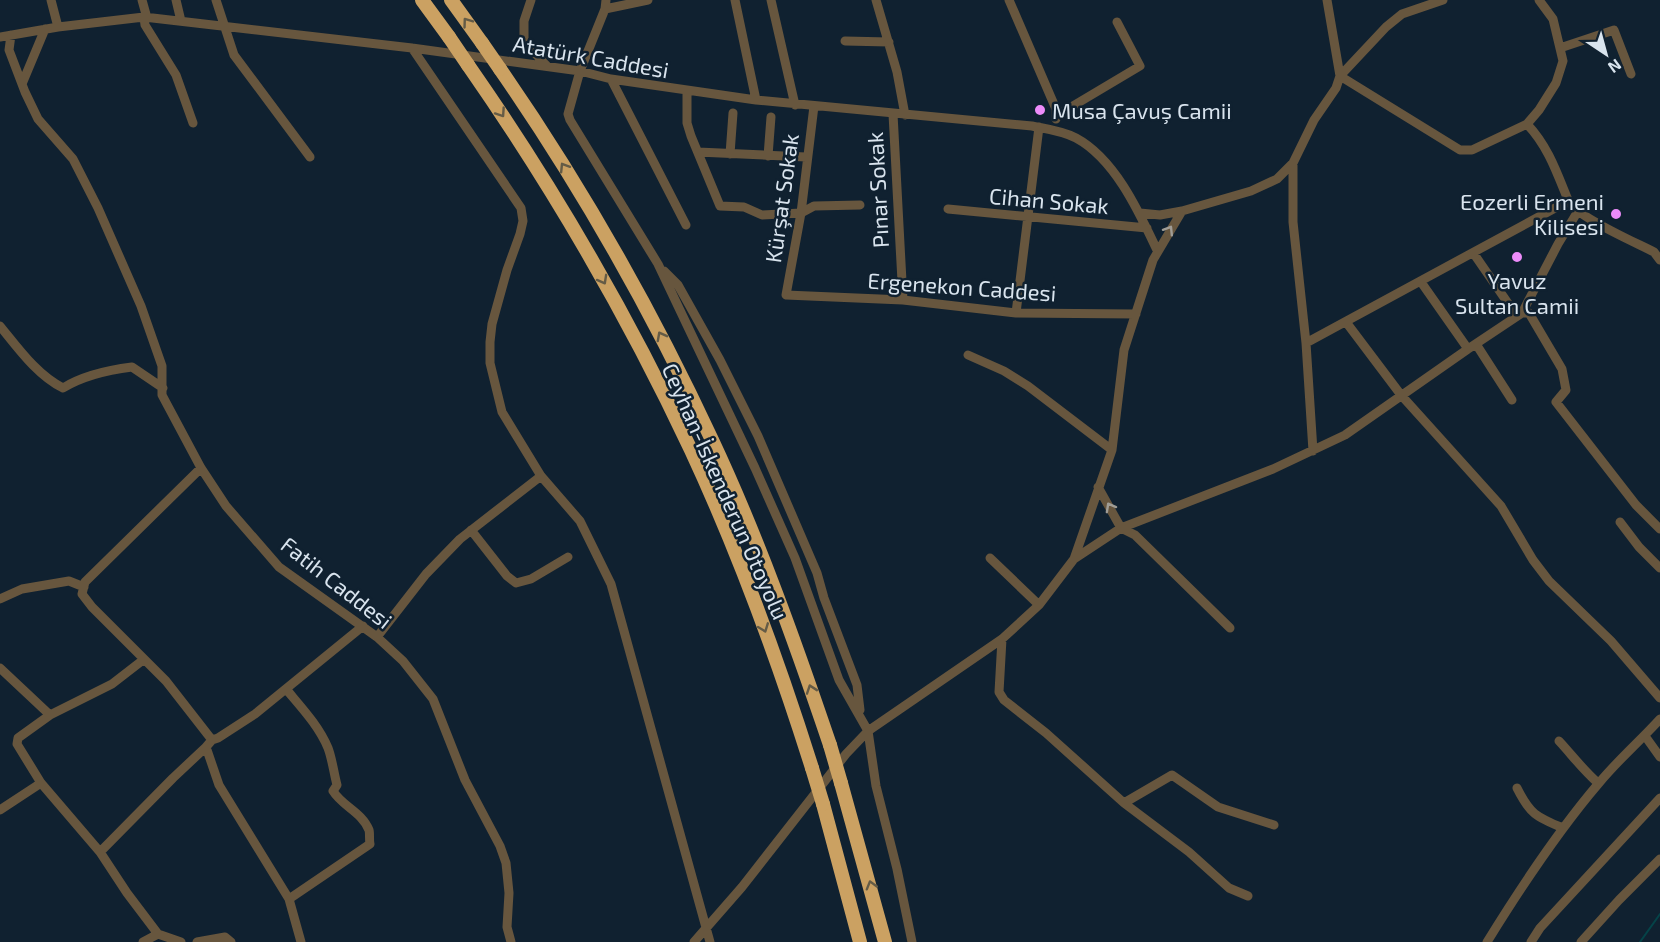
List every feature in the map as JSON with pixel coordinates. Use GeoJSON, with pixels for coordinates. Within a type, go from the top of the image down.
{"type":"FeatureCollection","features":[{"type":"Feature","properties":{"kind":"highway","name":"Ceyhan-İskenderun Otoyolu"},"geometry":{"type":"LineString","coordinates":[[422,0],[506,120],[602,277],[691,450],[725,529],[787,689],[823,804],[860,942]]}},
{"type":"Feature","properties":{"kind":"highway","name":"Ceyhan-İskenderun Otoyolu"},"geometry":{"type":"LineString","coordinates":[[451,0],[526,107],[623,265],[713,440],[785,616],[830,745],[885,942]]}},
{"type":"Feature","properties":{"kind":"street"},"geometry":{"type":"LineString","coordinates":[[51,0],[58,27]]}},
{"type":"Feature","properties":{"kind":"street"},"geometry":{"type":"LineString","coordinates":[[142,0],[145,25],[176,75],[193,123]]}},
{"type":"Feature","properties":{"kind":"street"},"geometry":{"type":"LineString","coordinates":[[176,0],[181,21]]}},
{"type":"Feature","properties":{"kind":"street"},"geometry":{"type":"LineString","coordinates":[[216,0],[234,55],[310,157]]}},
{"type":"Feature","properties":{"kind":"street"},"geometry":{"type":"LineString","coordinates":[[531,0],[524,21],[524,42],[547,66]]}},
{"type":"Feature","properties":{"kind":"street"},"geometry":{"type":"LineString","coordinates":[[648,0],[605,5],[580,71],[568,114],[658,264],[795,558],[839,680],[868,731],[876,786],[912,942]]}},
{"type":"Feature","properties":{"kind":"street"},"geometry":{"type":"LineString","coordinates":[[735,0],[756,100]]}},
{"type":"Feature","properties":{"kind":"street"},"geometry":{"type":"LineString","coordinates":[[771,0],[795,105]]}},
{"type":"Feature","properties":{"kind":"street"},"geometry":{"type":"LineString","coordinates":[[876,0],[897,72],[905,116]]}},
{"type":"Feature","properties":{"kind":"street"},"geometry":{"type":"LineString","coordinates":[[1010,0],[1056,109],[1056,130]]}},
{"type":"Feature","properties":{"kind":"street"},"geometry":{"type":"LineString","coordinates":[[1327,0],[1340,76],[1460,150],[1472,150],[1527,124],[1556,83],[1563,61],[1553,19],[1542,1]]}},
{"type":"Feature","properties":{"kind":"street"},"geometry":{"type":"LineString","coordinates":[[1140,213],[1160,215],[1182,211],[1251,191],[1277,179],[1293,163],[1314,120],[1336,88],[1340,76],[1386,27],[1402,14],[1420,3],[1443,0]]}},
{"type":"Feature","properties":{"kind":"street","name":"Atatürk Caddesi"},"geometry":{"type":"LineString","coordinates":[[0,37],[58,27],[145,17],[547,66],[687,92],[795,105],[1056,130],[1074,137],[1103,158],[1140,213],[1157,250]]}},
{"type":"Feature","properties":{"kind":"street"},"geometry":{"type":"LineString","coordinates":[[1056,116],[1140,66],[1117,22]]}},
{"type":"Feature","properties":{"kind":"street"},"geometry":{"type":"LineString","coordinates":[[22,84],[45,29]]}},
{"type":"Feature","properties":{"kind":"street"},"geometry":{"type":"LineString","coordinates":[[1560,48],[1614,30],[1631,74]]}},
{"type":"Feature","properties":{"kind":"street","name":"Fatih Caddesi"},"geometry":{"type":"LineString","coordinates":[[11,35],[9,50],[38,119],[74,159],[98,208],[153,335],[162,366],[162,396],[201,468],[226,506],[279,567],[376,637],[403,661],[433,699],[465,780],[500,846],[506,863],[507,927],[511,942]]}},
{"type":"Feature","properties":{"kind":"street"},"geometry":{"type":"LineString","coordinates":[[845,41],[889,42]]}},
{"type":"Feature","properties":{"kind":"street"},"geometry":{"type":"LineString","coordinates":[[412,48],[521,208],[523,221],[520,234],[492,324],[490,363],[502,412],[541,476],[580,521],[611,584],[710,942]]}},
{"type":"Feature","properties":{"kind":"street"},"geometry":{"type":"LineString","coordinates":[[612,79],[687,225]]}},
{"type":"Feature","properties":{"kind":"street"},"geometry":{"type":"LineString","coordinates":[[687,92],[687,123],[720,206],[744,207],[762,215],[801,213],[814,206],[860,205]]}},
{"type":"Feature","properties":{"kind":"street","name":"Kürşat Sokak"},"geometry":{"type":"LineString","coordinates":[[786,295],[801,213],[814,106]]}},
{"type":"Feature","properties":{"kind":"street"},"geometry":{"type":"LineString","coordinates":[[730,154],[733,113]]}},
{"type":"Feature","properties":{"kind":"street","name":"Pınar Sokak"},"geometry":{"type":"LineString","coordinates":[[893,114],[903,300]]}},
{"type":"Feature","properties":{"kind":"street"},"geometry":{"type":"LineString","coordinates":[[768,156],[771,117]]}},
{"type":"Feature","properties":{"kind":"street"},"geometry":{"type":"LineString","coordinates":[[1527,124],[1538,135],[1555,164],[1568,201],[1578,211],[1658,255]]}},
{"type":"Feature","properties":{"kind":"street"},"geometry":{"type":"LineString","coordinates":[[1016,313],[1039,127]]}},
{"type":"Feature","properties":{"kind":"street"},"geometry":{"type":"LineString","coordinates":[[698,153],[806,158]]}},
{"type":"Feature","properties":{"kind":"street"},"geometry":{"type":"LineString","coordinates":[[1293,163],[1293,222],[1306,343],[1313,451]]}},
{"type":"Feature","properties":{"kind":"street"},"geometry":{"type":"LineString","coordinates":[[1306,343],[1474,254],[1568,201]]}},
{"type":"Feature","properties":{"kind":"street","name":"Cihan Sokak"},"geometry":{"type":"LineString","coordinates":[[948,209],[1147,228]]}},
{"type":"Feature","properties":{"kind":"street"},"geometry":{"type":"LineString","coordinates":[[694,942],[742,887],[846,754],[868,731],[1002,639],[1039,605],[1074,559],[1112,450],[1124,350],[1157,250],[1182,211]]}},
{"type":"Feature","properties":{"kind":"street"},"geometry":{"type":"LineString","coordinates":[[1074,559],[1121,528],[1273,469],[1345,435],[1522,313],[1578,211]]}},
{"type":"Feature","properties":{"kind":"street"},"geometry":{"type":"LineString","coordinates":[[1474,254],[1512,309],[1529,313],[1562,369],[1566,390],[1556,402],[1636,505],[1660,529]]}},
{"type":"Feature","properties":{"kind":"street"},"geometry":{"type":"LineString","coordinates":[[658,264],[678,285],[759,435],[817,573],[824,598],[857,685],[861,718]]}},
{"type":"Feature","properties":{"kind":"street"},"geometry":{"type":"LineString","coordinates":[[1421,282],[1512,400]]}},
{"type":"Feature","properties":{"kind":"street","name":"Ergenekon Caddesi"},"geometry":{"type":"LineString","coordinates":[[786,295],[903,300],[1016,313],[1136,314]]}},
{"type":"Feature","properties":{"kind":"street"},"geometry":{"type":"LineString","coordinates":[[1346,322],[1401,395],[1501,506],[1533,560],[1549,581],[1611,641],[1660,698]]}},
{"type":"Feature","properties":{"kind":"street"},"geometry":{"type":"LineString","coordinates":[[0,326],[39,371],[63,388],[74,381],[108,370],[132,367],[163,388]]}},
{"type":"Feature","properties":{"kind":"street"},"geometry":{"type":"LineString","coordinates":[[968,355],[1004,371],[1028,386],[1112,450]]}},
{"type":"Feature","properties":{"kind":"street"},"geometry":{"type":"LineString","coordinates":[[201,468],[85,582],[82,594],[143,660],[166,681],[209,744],[219,785],[289,899],[301,942]]}},
{"type":"Feature","properties":{"kind":"street"},"geometry":{"type":"LineString","coordinates":[[376,637],[426,574],[460,539],[541,476]]}},
{"type":"Feature","properties":{"kind":"street"},"geometry":{"type":"LineString","coordinates":[[1098,487],[1121,528],[1135,536],[1230,628]]}},
{"type":"Feature","properties":{"kind":"street"},"geometry":{"type":"LineString","coordinates":[[1620,522],[1639,547],[1660,568]]}},
{"type":"Feature","properties":{"kind":"street"},"geometry":{"type":"LineString","coordinates":[[471,530],[507,576],[516,583],[531,579],[568,557]]}},
{"type":"Feature","properties":{"kind":"street"},"geometry":{"type":"LineString","coordinates":[[990,558],[1039,605]]}},
{"type":"Feature","properties":{"kind":"street"},"geometry":{"type":"LineString","coordinates":[[0,599],[21,589],[69,581],[84,587]]}},
{"type":"Feature","properties":{"kind":"street"},"geometry":{"type":"LineString","coordinates":[[100,852],[173,777],[209,744],[255,714],[363,626]]}},
{"type":"Feature","properties":{"kind":"street"},"geometry":{"type":"LineString","coordinates":[[1002,639],[999,692],[1005,700],[1046,733],[1124,803],[1189,852],[1229,888],[1248,896]]}},
{"type":"Feature","properties":{"kind":"street"},"geometry":{"type":"LineString","coordinates":[[143,660],[112,684],[50,715],[18,738],[17,744],[41,783],[100,852],[158,934],[181,942]]}},
{"type":"Feature","properties":{"kind":"street"},"geometry":{"type":"LineString","coordinates":[[0,668],[50,715]]}},
{"type":"Feature","properties":{"kind":"street"},"geometry":{"type":"LineString","coordinates":[[286,689],[318,729],[329,750],[338,785],[333,790],[339,801],[354,810],[369,830],[370,844],[289,899]]}},
{"type":"Feature","properties":{"kind":"street"},"geometry":{"type":"LineString","coordinates":[[1487,942],[1517,893],[1563,828],[1598,783],[1660,719]]}},
{"type":"Feature","properties":{"kind":"street"},"geometry":{"type":"LineString","coordinates":[[1645,736],[1660,757]]}},
{"type":"Feature","properties":{"kind":"street"},"geometry":{"type":"LineString","coordinates":[[1559,741],[1584,771],[1598,783]]}},
{"type":"Feature","properties":{"kind":"street"},"geometry":{"type":"LineString","coordinates":[[1124,803],[1172,775],[1218,807],[1274,825]]}},
{"type":"Feature","properties":{"kind":"street"},"geometry":{"type":"LineString","coordinates":[[0,810],[41,783]]}},
{"type":"Feature","properties":{"kind":"street"},"geometry":{"type":"LineString","coordinates":[[1517,788],[1526,808],[1542,819],[1563,828]]}},
{"type":"Feature","properties":{"kind":"street"},"geometry":{"type":"LineString","coordinates":[[1531,942],[1540,928],[1660,798]]}},
{"type":"Feature","properties":{"kind":"street"},"geometry":{"type":"LineString","coordinates":[[1581,942],[1660,859]]}},
{"type":"Feature","properties":{"kind":"street"},"geometry":{"type":"LineString","coordinates":[[143,942],[158,934]]}},
{"type":"Feature","properties":{"kind":"street"},"geometry":{"type":"LineString","coordinates":[[197,942],[225,937],[231,942]]}},
{"type":"Feature","properties":{"kind":"waterway"},"geometry":{"type":"LineString","coordinates":[[1640,942],[1660,914]]}},
{"type":"Feature","properties":{"kind":"place","name":"Musa Çavuş Camii"},"geometry":{"type":"Point","coordinates":[1040,110]}},
{"type":"Feature","properties":{"kind":"place","name":"Eozerli Ermeni Kilisesi"},"geometry":{"type":"Point","coordinates":[1616,214]}},
{"type":"Feature","properties":{"kind":"place","name":"Yavuz Sultan Camii"},"geometry":{"type":"Point","coordinates":[1517,257]}}]}
